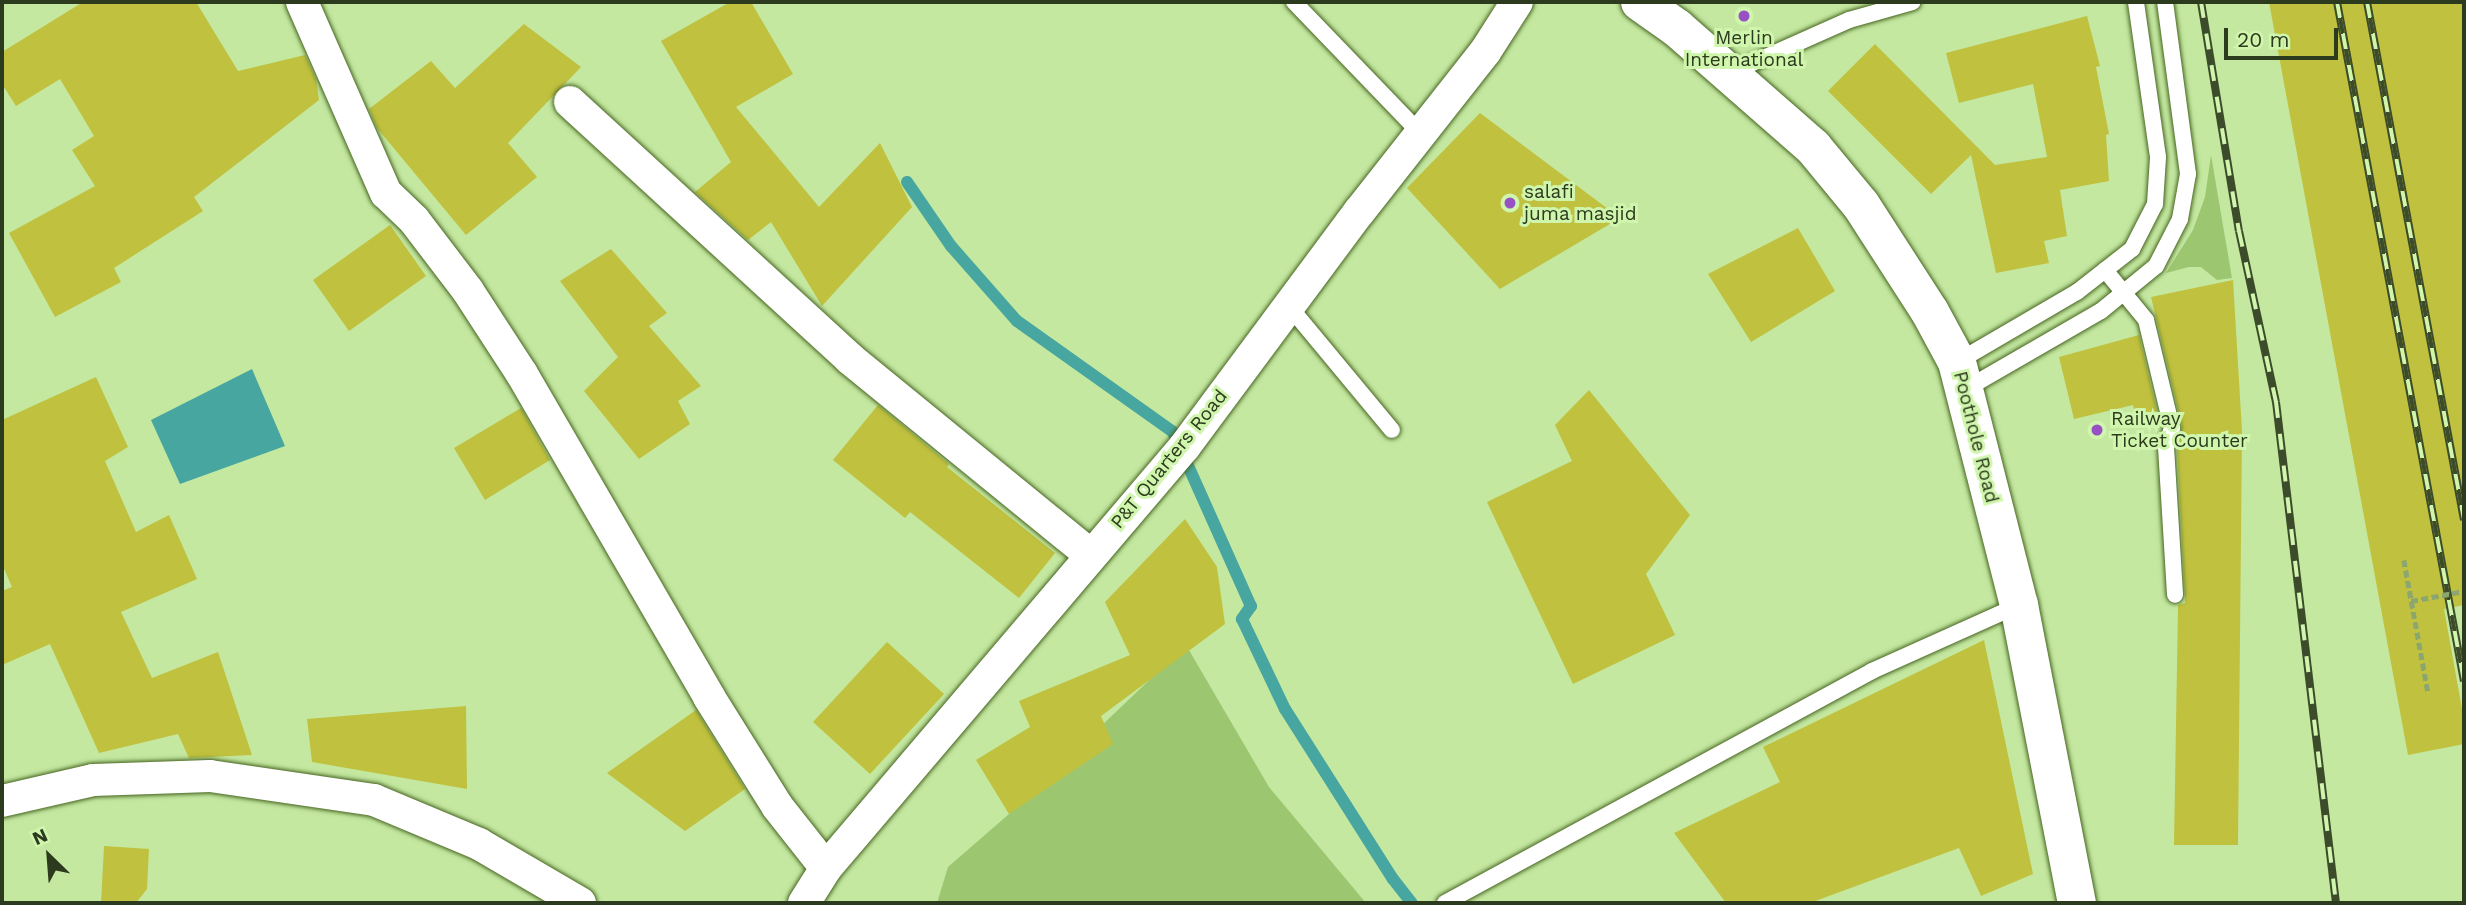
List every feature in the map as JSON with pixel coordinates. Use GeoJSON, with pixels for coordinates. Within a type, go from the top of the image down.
{"type":"FeatureCollection","features":[{"type":"Feature","properties":{"kind":"street"},"geometry":{"type":"LineString","coordinates":[[302,2],[386,193],[414,220],[445,261],[522,374],[709,697],[777,806],[826,868]]}},
{"type":"Feature","properties":{"kind":"street","name":"P&T Quarters Road"},"geometry":{"type":"LineString","coordinates":[[804,903],[826,868],[1089,554],[1180,451],[1485,52],[1517,2]]}},
{"type":"Feature","properties":{"kind":"street","name":"Poothole Road"},"geometry":{"type":"LineString","coordinates":[[1640,2],[1676,27],[1813,147],[1861,205],[1930,312],[1960,376],[2019,605],[2077,903]]}},
{"type":"Feature","properties":{"kind":"street"},"geometry":{"type":"LineString","coordinates":[[570,102],[849,358],[1089,554]]}},
{"type":"Feature","properties":{"kind":"street"},"geometry":{"type":"LineString","coordinates":[[2,801],[93,780],[210,776],[374,800],[478,845],[579,903]]}},
{"type":"Feature","properties":{"kind":"lane"},"geometry":{"type":"LineString","coordinates":[[1294,2],[1421,134]]}},
{"type":"Feature","properties":{"kind":"lane"},"geometry":{"type":"LineString","coordinates":[[1728,74],[1849,20],[1913,2]]}},
{"type":"Feature","properties":{"kind":"lane"},"geometry":{"type":"LineString","coordinates":[[1960,376],[2132,249],[2155,204],[2158,157],[2136,2]]}},
{"type":"Feature","properties":{"kind":"lane"},"geometry":{"type":"LineString","coordinates":[[1960,376],[2101,310],[2155,266],[2180,219],[2188,174],[2165,2]]}},
{"type":"Feature","properties":{"kind":"lane"},"geometry":{"type":"LineString","coordinates":[[2105,270],[2146,320],[2172,428],[2166,447],[2175,595]]}},
{"type":"Feature","properties":{"kind":"lane"},"geometry":{"type":"LineString","coordinates":[[1289,306],[1392,430]]}},
{"type":"Feature","properties":{"kind":"lane"},"geometry":{"type":"LineString","coordinates":[[1445,903],[1872,671],[2019,605]]}},
{"type":"Feature","properties":{"kind":"path"},"geometry":{"type":"LineString","coordinates":[[2404,560],[2428,692]]}},
{"type":"Feature","properties":{"kind":"path"},"geometry":{"type":"LineString","coordinates":[[2411,601],[2464,591]]}},
{"type":"Feature","properties":{"kind":"green space"},"geometry":{"type":"Polygon","coordinates":[[[2211,155],[2232,278],[2217,280],[2201,267],[2166,273],[2193,230],[2205,197],[2211,155]]]}},
{"type":"Feature","properties":{"kind":"green space"},"geometry":{"type":"Polygon","coordinates":[[[1186,645],[1269,787],[1366,903],[937,903],[948,867],[1009,814],[1186,645]]]}},
{"type":"Feature","properties":{"kind":"water"},"geometry":{"type":"Polygon","coordinates":[[[252,369],[285,446],[180,484],[151,420],[252,369]]]}},
{"type":"Feature","properties":{"kind":"building"},"geometry":{"type":"Polygon","coordinates":[[[83,2],[196,2],[238,71],[305,55],[316,79],[319,100],[194,197],[203,211],[114,268],[121,282],[55,317],[9,233],[95,186],[72,150],[94,136],[60,79],[16,106],[2,84],[2,52],[83,2]]]}},
{"type":"Feature","properties":{"kind":"building"},"geometry":{"type":"Polygon","coordinates":[[[730,2],[751,2],[793,74],[736,107],[819,207],[880,143],[912,207],[822,306],[771,222],[748,240],[695,192],[731,162],[661,41],[730,2]]]}},
{"type":"Feature","properties":{"kind":"building"},"geometry":{"type":"Polygon","coordinates":[[[2269,2],[2464,2],[2464,605],[2444,609],[2464,720],[2464,744],[2408,755],[2269,2]]]}},
{"type":"Feature","properties":{"kind":"building"},"geometry":{"type":"Polygon","coordinates":[[[2087,16],[2100,66],[2096,67],[2109,134],[2106,135],[2109,181],[2060,190],[2067,236],[2044,241],[2049,263],[1996,273],[1971,155],[1931,194],[1828,91],[1875,44],[1995,165],[2047,157],[2033,84],[1959,103],[1946,53],[2087,16]]]}},
{"type":"Feature","properties":{"kind":"building"},"geometry":{"type":"Polygon","coordinates":[[[524,24],[581,67],[508,143],[537,177],[466,235],[377,128],[369,109],[431,61],[455,88],[524,24]]]}},
{"type":"Feature","properties":{"kind":"building","name":"salafi juma masjid"},"geometry":{"type":"Polygon","coordinates":[[[1480,113],[1620,218],[1500,289],[1407,188],[1480,113]]]}},
{"type":"Feature","properties":{"kind":"building"},"geometry":{"type":"Polygon","coordinates":[[[390,225],[426,276],[349,331],[313,280],[390,225]]]}},
{"type":"Feature","properties":{"kind":"building"},"geometry":{"type":"Polygon","coordinates":[[[1798,228],[1835,291],[1751,342],[1708,274],[1798,228]]]}},
{"type":"Feature","properties":{"kind":"building"},"geometry":{"type":"Polygon","coordinates":[[[611,249],[667,313],[649,326],[701,386],[678,401],[690,424],[639,459],[584,391],[618,357],[560,281],[611,249]]]}},
{"type":"Feature","properties":{"kind":"building"},"geometry":{"type":"Polygon","coordinates":[[[2233,280],[2242,431],[2238,845],[2174,845],[2178,605],[2185,603],[2177,448],[2182,426],[2151,297],[2233,280]]]}},
{"type":"Feature","properties":{"kind":"building"},"geometry":{"type":"Polygon","coordinates":[[[2139,335],[2157,411],[2136,417],[2133,405],[2074,419],[2059,357],[2139,335]]]}},
{"type":"Feature","properties":{"kind":"building"},"geometry":{"type":"Polygon","coordinates":[[[96,377],[128,447],[105,461],[136,532],[169,515],[197,579],[121,612],[152,678],[218,652],[252,755],[189,758],[178,734],[99,753],[50,644],[2,665],[2,591],[12,587],[2,564],[2,420],[96,377]]]}},
{"type":"Feature","properties":{"kind":"building"},"geometry":{"type":"Polygon","coordinates":[[[1589,390],[1690,515],[1646,574],[1675,635],[1573,684],[1487,502],[1572,461],[1555,425],[1589,390]]]}},
{"type":"Feature","properties":{"kind":"building"},"geometry":{"type":"Polygon","coordinates":[[[878,405],[949,464],[947,467],[1055,553],[1019,598],[910,512],[905,518],[833,460],[878,405]]]}},
{"type":"Feature","properties":{"kind":"building"},"geometry":{"type":"Polygon","coordinates":[[[521,408],[550,460],[485,500],[454,448],[521,408]]]}},
{"type":"Feature","properties":{"kind":"building"},"geometry":{"type":"Polygon","coordinates":[[[1185,519],[1217,567],[1225,624],[1101,716],[1113,744],[1009,814],[976,760],[1030,727],[1019,701],[1130,655],[1105,602],[1185,519]]]}},
{"type":"Feature","properties":{"kind":"building"},"geometry":{"type":"Polygon","coordinates":[[[1984,640],[2033,874],[1981,896],[1959,848],[1810,903],[1726,903],[1674,833],[1780,782],[1763,747],[1984,640]]]}},
{"type":"Feature","properties":{"kind":"building"},"geometry":{"type":"Polygon","coordinates":[[[887,642],[944,694],[870,774],[813,722],[887,642]]]}},
{"type":"Feature","properties":{"kind":"building"},"geometry":{"type":"Polygon","coordinates":[[[466,706],[467,789],[312,762],[307,719],[466,706]]]}},
{"type":"Feature","properties":{"kind":"building"},"geometry":{"type":"Polygon","coordinates":[[[696,710],[745,789],[685,831],[607,773],[696,710]]]}},
{"type":"Feature","properties":{"kind":"building"},"geometry":{"type":"Polygon","coordinates":[[[104,846],[149,849],[147,889],[136,903],[101,903],[104,846]]]}},
{"type":"Feature","properties":{"kind":"waterway"},"geometry":{"type":"LineString","coordinates":[[907,182],[951,246],[1017,321],[1173,432],[1251,606],[1242,619],[1285,709],[1393,879],[1412,903]]}},
{"type":"Feature","properties":{"kind":"railway"},"geometry":{"type":"LineString","coordinates":[[2201,2],[2239,231],[2276,402],[2336,903]]}},
{"type":"Feature","properties":{"kind":"railway"},"geometry":{"type":"LineString","coordinates":[[2337,2],[2464,681]]}},
{"type":"Feature","properties":{"kind":"railway"},"geometry":{"type":"LineString","coordinates":[[2367,2],[2464,520]]}},
{"type":"Feature","properties":{"kind":"place","name":"Merlin International"},"geometry":{"type":"Point","coordinates":[1744,16]}},
{"type":"Feature","properties":{"kind":"place","name":"salafi juma masjid"},"geometry":{"type":"Point","coordinates":[1510,203]}},
{"type":"Feature","properties":{"kind":"place","name":"Railway Ticket Counter"},"geometry":{"type":"Point","coordinates":[2097,430]}}]}
